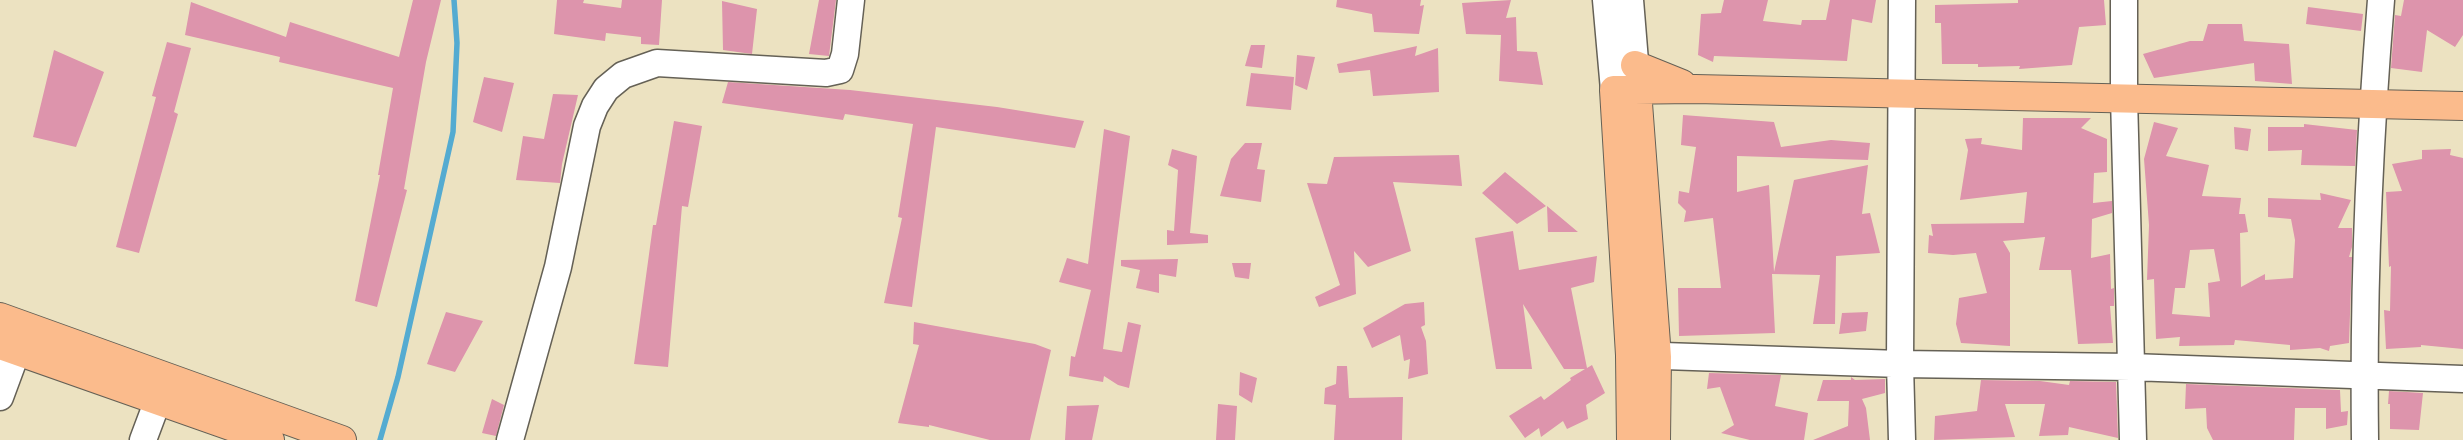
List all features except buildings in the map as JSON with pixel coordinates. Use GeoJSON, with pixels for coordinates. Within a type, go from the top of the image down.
{"type":"FeatureCollection","features":[{"type":"Feature","properties":{"kind":"main road"},"geometry":{"type":"LineString","coordinates":[[1629,81],[1695,89],[2463,106]]}},
{"type":"Feature","properties":{"kind":"main road"},"geometry":{"type":"LineString","coordinates":[[1629,81],[1640,122],[1657,357],[1656,440]]}},
{"type":"Feature","properties":{"kind":"main road"},"geometry":{"type":"LineString","coordinates":[[1629,81],[1631,440]]}},
{"type":"Feature","properties":{"kind":"main road"},"geometry":{"type":"LineString","coordinates":[[1640,122],[1695,89]]}},
{"type":"Feature","properties":{"kind":"main road"},"geometry":{"type":"LineString","coordinates":[[0,318],[342,440]]}},
{"type":"Feature","properties":{"kind":"main road"},"geometry":{"type":"LineString","coordinates":[[8,348],[270,440]]}},
{"type":"Feature","properties":{"kind":"street"},"geometry":{"type":"LineString","coordinates":[[510,440],[558,267],[587,126],[595,106],[606,89],[623,75],[657,63],[826,73],[840,70],[845,54],[851,0]]}},
{"type":"Feature","properties":{"kind":"street"},"geometry":{"type":"LineString","coordinates":[[1606,0],[1629,81]]}},
{"type":"Feature","properties":{"kind":"street"},"geometry":{"type":"LineString","coordinates":[[1629,81],[1630,0]]}},
{"type":"Feature","properties":{"kind":"street"},"geometry":{"type":"LineString","coordinates":[[1902,0],[1900,364],[1902,440]]}},
{"type":"Feature","properties":{"kind":"street"},"geometry":{"type":"LineString","coordinates":[[2124,0],[2124,97],[2133,440]]}},
{"type":"Feature","properties":{"kind":"street"},"geometry":{"type":"LineString","coordinates":[[2365,440],[2364,374],[2372,104],[2381,0]]}},
{"type":"Feature","properties":{"kind":"street"},"geometry":{"type":"LineString","coordinates":[[0,397],[8,348]]}},
{"type":"Feature","properties":{"kind":"street"},"geometry":{"type":"LineString","coordinates":[[1630,355],[1900,364],[2131,367],[2463,379]]}},
{"type":"Feature","properties":{"kind":"street"},"geometry":{"type":"LineString","coordinates":[[143,440],[158,400]]}},
{"type":"Feature","properties":{"kind":"waterway"},"geometry":{"type":"LineString","coordinates":[[380,440],[398,377],[453,132],[457,43],[454,0]]}}]}
